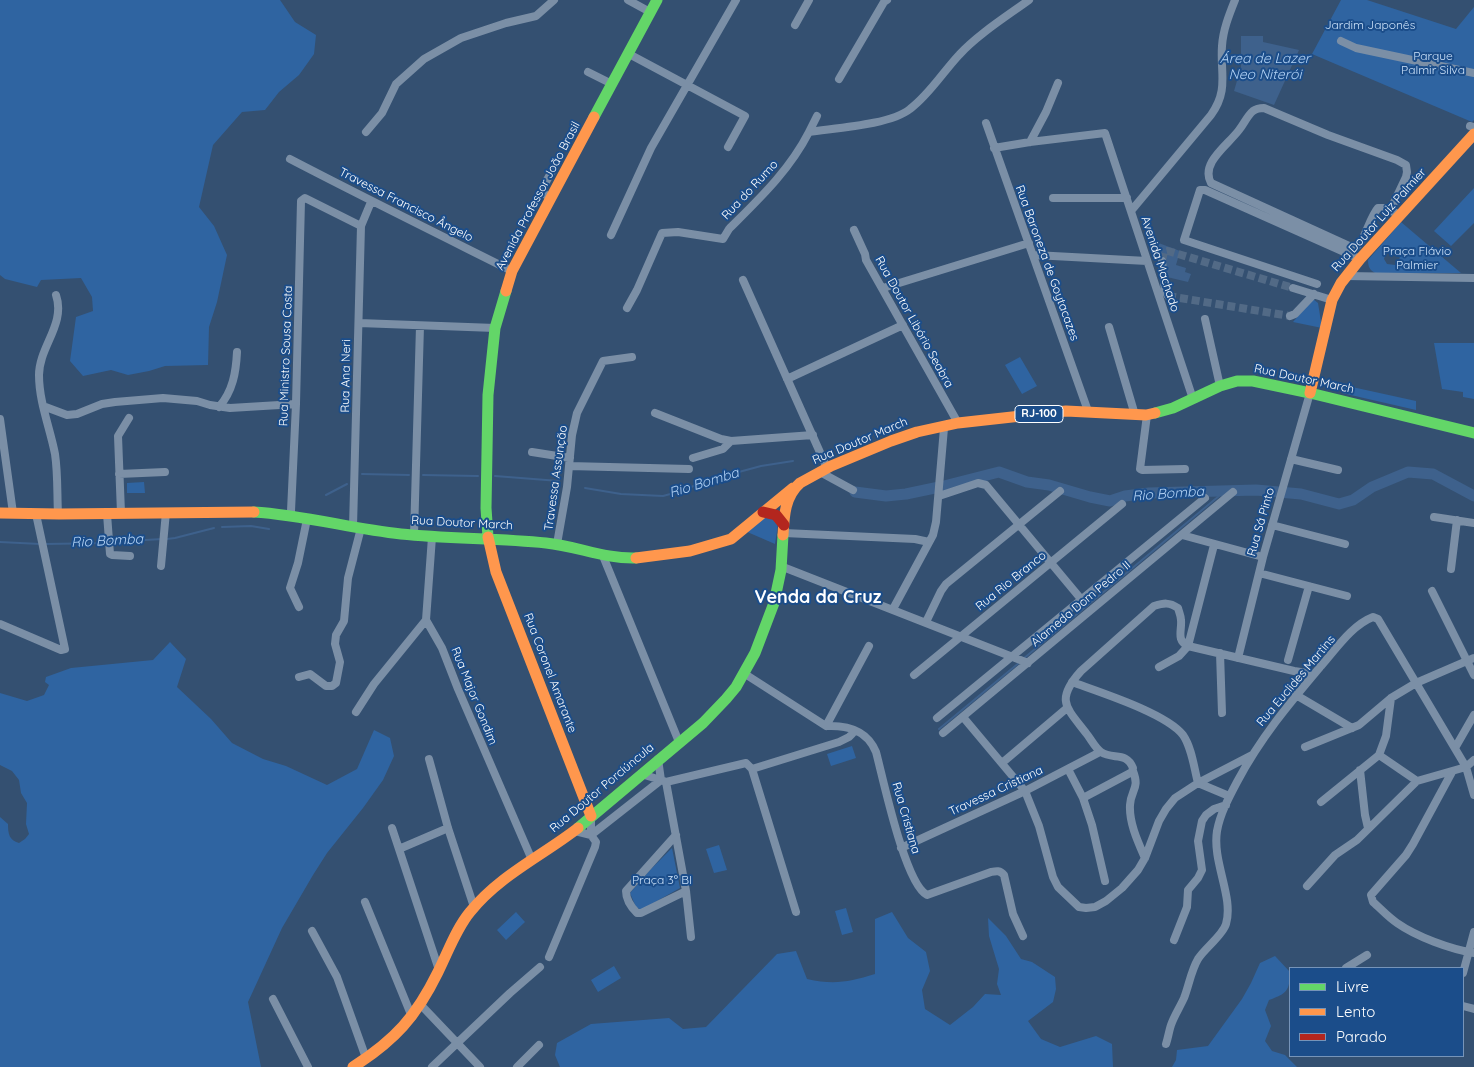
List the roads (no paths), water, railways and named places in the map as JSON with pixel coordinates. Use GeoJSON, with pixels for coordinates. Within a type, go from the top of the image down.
{"type":"FeatureCollection","features":[{"type":"Feature","properties":{"kind":"main road","name":"Avenida Professor João Brasil"},"geometry":{"type":"LineString","coordinates":[[487,539],[486,436],[488,396],[495,328],[512,272],[657,0]]}},
{"type":"Feature","properties":{"kind":"main road","name":"Rua Doutor Luiz Palmier"},"geometry":{"type":"LineString","coordinates":[[1310,393],[1332,300],[1346,276],[1396,213],[1473,129]]}},
{"type":"Feature","properties":{"kind":"main road","name":"Rua Doutor March"},"geometry":{"type":"LineString","coordinates":[[0,512],[107,514],[236,511],[292,516],[357,528],[432,537],[557,544],[614,558],[640,558],[708,548],[731,539],[794,487],[824,470],[917,432],[944,428],[958,423],[1066,411],[1141,415],[1174,408],[1220,386],[1237,381],[1253,381],[1310,393],[1474,433]]}},
{"type":"Feature","properties":{"kind":"main road","name":"Rua Doutor Porciúncula"},"geometry":{"type":"LineString","coordinates":[[353,1067],[396,1034],[412,1017],[439,970],[462,924],[474,907],[492,888],[575,831],[724,702],[744,674],[775,600],[782,567],[787,507],[794,487]]}},
{"type":"Feature","properties":{"kind":"main road"},"geometry":{"type":"LineString","coordinates":[[764,512],[770,512],[778,516],[784,529]]}},
{"type":"Feature","properties":{"kind":"main road","name":"Rua Coronel Amarante"},"geometry":{"type":"LineString","coordinates":[[487,539],[496,572],[591,816]]}},
{"type":"Feature","properties":{"kind":"street"},"geometry":{"type":"LineString","coordinates":[[366,132],[382,113],[396,84],[424,59],[461,38],[506,23],[536,16],[554,0]]}},
{"type":"Feature","properties":{"kind":"street"},"geometry":{"type":"LineString","coordinates":[[628,0],[650,12]]}},
{"type":"Feature","properties":{"kind":"street"},"geometry":{"type":"LineString","coordinates":[[611,235],[651,148],[736,0]]}},
{"type":"Feature","properties":{"kind":"street"},"geometry":{"type":"LineString","coordinates":[[794,25],[809,0]]}},
{"type":"Feature","properties":{"kind":"street"},"geometry":{"type":"LineString","coordinates":[[809,132],[870,123],[910,110],[960,53],[1029,0]]}},
{"type":"Feature","properties":{"kind":"street"},"geometry":{"type":"LineString","coordinates":[[1131,211],[1219,102],[1223,87],[1222,45],[1225,28],[1235,0]]}},
{"type":"Feature","properties":{"kind":"street"},"geometry":{"type":"LineString","coordinates":[[839,79],[883,1]]}},
{"type":"Feature","properties":{"kind":"street"},"geometry":{"type":"LineString","coordinates":[[1341,41],[1356,48],[1474,73]]}},
{"type":"Feature","properties":{"kind":"street"},"geometry":{"type":"LineString","coordinates":[[629,54],[745,116],[728,147]]}},
{"type":"Feature","properties":{"kind":"street"},"geometry":{"type":"LineString","coordinates":[[588,72],[612,84]]}},
{"type":"Feature","properties":{"kind":"street"},"geometry":{"type":"LineString","coordinates":[[994,148],[1030,142],[1050,105],[1058,83]]}},
{"type":"Feature","properties":{"kind":"street"},"geometry":{"type":"LineString","coordinates":[[1264,108],[1328,135],[1398,160],[1406,165],[1408,172],[1396,213],[1378,208],[1373,214],[1360,243],[1354,247],[1349,246],[1211,183],[1208,178],[1209,168],[1217,153],[1230,142],[1252,111],[1264,108]]}},
{"type":"Feature","properties":{"kind":"street"},"geometry":{"type":"LineString","coordinates":[[809,132],[817,116]]}},
{"type":"Feature","properties":{"kind":"street","name":"Rua Baroneza de Goytacazes"},"geometry":{"type":"LineString","coordinates":[[986,123],[1088,411]]}},
{"type":"Feature","properties":{"kind":"street","name":"Rua do Rumo"},"geometry":{"type":"LineString","coordinates":[[627,308],[662,233],[678,232],[724,240],[729,229],[781,176],[802,146],[809,132]]}},
{"type":"Feature","properties":{"kind":"street","name":"Avenida Machado"},"geometry":{"type":"LineString","coordinates":[[1030,142],[1105,134],[1107,136],[1193,399]]}},
{"type":"Feature","properties":{"kind":"street","name":"Travessa Francisco Ângelo"},"geometry":{"type":"LineString","coordinates":[[290,159],[371,202],[512,272]]}},
{"type":"Feature","properties":{"kind":"street"},"geometry":{"type":"LineString","coordinates":[[550,199],[542,189],[552,172]]}},
{"type":"Feature","properties":{"kind":"street"},"geometry":{"type":"LineString","coordinates":[[1317,284],[1184,240],[1200,190],[1205,190],[1360,259]]}},
{"type":"Feature","properties":{"kind":"street","name":"Rua Ministro Sousa Costa"},"geometry":{"type":"LineString","coordinates":[[292,516],[301,200],[305,198],[361,226]]}},
{"type":"Feature","properties":{"kind":"street"},"geometry":{"type":"LineString","coordinates":[[1053,198],[1127,198]]}},
{"type":"Feature","properties":{"kind":"street","name":"Rua Ana Neri"},"geometry":{"type":"LineString","coordinates":[[299,677],[310,674],[330,687],[336,683],[340,662],[335,644],[336,635],[344,621],[348,577],[357,528],[361,226],[371,202]]}},
{"type":"Feature","properties":{"kind":"street","name":"Rua Doutor Libório Seabra"},"geometry":{"type":"LineString","coordinates":[[854,230],[866,260],[958,423]]}},
{"type":"Feature","properties":{"kind":"street"},"geometry":{"type":"LineString","coordinates":[[883,288],[1029,243]]}},
{"type":"Feature","properties":{"kind":"street"},"geometry":{"type":"LineString","coordinates":[[1034,255],[1147,261]]}},
{"type":"Feature","properties":{"kind":"street"},"geometry":{"type":"LineString","coordinates":[[1162,261],[1165,292],[1168,296]]}},
{"type":"Feature","properties":{"kind":"street"},"geometry":{"type":"LineString","coordinates":[[1346,276],[1474,278]]}},
{"type":"Feature","properties":{"kind":"street"},"geometry":{"type":"LineString","coordinates":[[743,280],[813,435],[824,470],[853,490]]}},
{"type":"Feature","properties":{"kind":"street"},"geometry":{"type":"LineString","coordinates":[[1293,288],[1332,300]]}},
{"type":"Feature","properties":{"kind":"street"},"geometry":{"type":"LineString","coordinates":[[1290,316],[1295,314],[1314,294]]}},
{"type":"Feature","properties":{"kind":"street"},"geometry":{"type":"LineString","coordinates":[[56,295],[59,305],[58,315],[40,371],[43,406],[55,455],[58,514]]}},
{"type":"Feature","properties":{"kind":"street"},"geometry":{"type":"LineString","coordinates":[[1205,319],[1220,386]]}},
{"type":"Feature","properties":{"kind":"street"},"geometry":{"type":"LineString","coordinates":[[359,323],[495,328]]}},
{"type":"Feature","properties":{"kind":"street"},"geometry":{"type":"LineString","coordinates":[[787,379],[903,325]]}},
{"type":"Feature","properties":{"kind":"street"},"geometry":{"type":"LineString","coordinates":[[414,535],[420,326]]}},
{"type":"Feature","properties":{"kind":"street"},"geometry":{"type":"LineString","coordinates":[[1109,327],[1141,415],[1140,469],[1185,468]]}},
{"type":"Feature","properties":{"kind":"street"},"geometry":{"type":"LineString","coordinates":[[219,407],[226,399],[232,385],[237,352]]}},
{"type":"Feature","properties":{"kind":"street","name":"Travessa Assunção"},"geometry":{"type":"LineString","coordinates":[[557,544],[570,462],[572,435],[577,413],[603,361],[632,357]]}},
{"type":"Feature","properties":{"kind":"street","name":"Rua Sá Pinto"},"geometry":{"type":"LineString","coordinates":[[1238,658],[1263,557],[1310,393]]}},
{"type":"Feature","properties":{"kind":"street"},"geometry":{"type":"LineString","coordinates":[[43,406],[67,415],[78,414],[102,404],[164,398],[197,401],[230,408],[296,404]]}},
{"type":"Feature","properties":{"kind":"street"},"geometry":{"type":"LineString","coordinates":[[655,414],[721,439],[813,435]]}},
{"type":"Feature","properties":{"kind":"street"},"geometry":{"type":"LineString","coordinates":[[0,418],[13,513]]}},
{"type":"Feature","properties":{"kind":"street"},"geometry":{"type":"LineString","coordinates":[[121,513],[118,436],[130,418]]}},
{"type":"Feature","properties":{"kind":"street"},"geometry":{"type":"LineString","coordinates":[[893,609],[929,542],[936,522],[944,428]]}},
{"type":"Feature","properties":{"kind":"street"},"geometry":{"type":"LineString","coordinates":[[693,458],[723,449],[731,440]]}},
{"type":"Feature","properties":{"kind":"street"},"geometry":{"type":"LineString","coordinates":[[532,452],[570,462],[689,469]]}},
{"type":"Feature","properties":{"kind":"street"},"geometry":{"type":"LineString","coordinates":[[1290,458],[1338,470]]}},
{"type":"Feature","properties":{"kind":"street"},"geometry":{"type":"LineString","coordinates":[[119,474],[165,472]]}},
{"type":"Feature","properties":{"kind":"street"},"geometry":{"type":"LineString","coordinates":[[939,489],[978,483],[986,484],[1081,599]]}},
{"type":"Feature","properties":{"kind":"street"},"geometry":{"type":"LineString","coordinates":[[926,622],[942,588],[1060,491]]}},
{"type":"Feature","properties":{"kind":"street","name":"Alameda Dom Pedro II"},"geometry":{"type":"LineString","coordinates":[[937,718],[1021,659],[1182,535],[1233,492]]}},
{"type":"Feature","properties":{"kind":"street","name":"Alameda Dom Pedro II"},"geometry":{"type":"LineString","coordinates":[[943,734],[963,717],[1081,599],[1205,498]]}},
{"type":"Feature","properties":{"kind":"street","name":"Rua Rio Branco"},"geometry":{"type":"LineString","coordinates":[[914,675],[1122,504]]}},
{"type":"Feature","properties":{"kind":"street"},"geometry":{"type":"LineString","coordinates":[[161,566],[166,512]]}},
{"type":"Feature","properties":{"kind":"street"},"geometry":{"type":"LineString","coordinates":[[0,624],[61,650],[65,649],[36,514]]}},
{"type":"Feature","properties":{"kind":"street"},"geometry":{"type":"LineString","coordinates":[[107,514],[112,555],[130,556]]}},
{"type":"Feature","properties":{"kind":"street"},"geometry":{"type":"LineString","coordinates":[[1434,517],[1474,523]]}},
{"type":"Feature","properties":{"kind":"street"},"geometry":{"type":"LineString","coordinates":[[299,606],[290,588],[298,563],[307,519]]}},
{"type":"Feature","properties":{"kind":"street"},"geometry":{"type":"LineString","coordinates":[[1451,569],[1457,520]]}},
{"type":"Feature","properties":{"kind":"street"},"geometry":{"type":"LineString","coordinates":[[1272,525],[1345,544]]}},
{"type":"Feature","properties":{"kind":"street"},"geometry":{"type":"LineString","coordinates":[[784,529],[915,539],[929,542]]}},
{"type":"Feature","properties":{"kind":"street"},"geometry":{"type":"LineString","coordinates":[[1182,535],[1263,557]]}},
{"type":"Feature","properties":{"kind":"street"},"geometry":{"type":"LineString","coordinates":[[356,712],[374,684],[426,620],[432,537]]}},
{"type":"Feature","properties":{"kind":"street"},"geometry":{"type":"LineString","coordinates":[[1159,667],[1179,656],[1188,646],[1214,544]]}},
{"type":"Feature","properties":{"kind":"street"},"geometry":{"type":"LineString","coordinates":[[603,556],[679,742]]}},
{"type":"Feature","properties":{"kind":"street"},"geometry":{"type":"LineString","coordinates":[[782,567],[1021,659]]}},
{"type":"Feature","properties":{"kind":"street"},"geometry":{"type":"LineString","coordinates":[[1259,573],[1347,596]]}},
{"type":"Feature","properties":{"kind":"street"},"geometry":{"type":"LineString","coordinates":[[1288,660],[1309,586]]}},
{"type":"Feature","properties":{"kind":"street"},"geometry":{"type":"LineString","coordinates":[[1432,591],[1471,660],[1474,675]]}},
{"type":"Feature","properties":{"kind":"street"},"geometry":{"type":"LineString","coordinates":[[1145,858],[1134,830],[1130,813],[1130,804],[1137,784],[1129,761],[1122,757],[1100,752],[1067,708],[1066,696],[1072,682],[1081,671],[1137,619],[1154,606],[1165,603],[1172,604],[1178,608],[1182,622],[1181,639],[1188,646],[1314,674]]}},
{"type":"Feature","properties":{"kind":"street","name":"Rua Euclides Martins"},"geometry":{"type":"LineString","coordinates":[[1166,1044],[1171,1025],[1182,1003],[1192,971],[1208,946],[1226,926],[1228,917],[1216,847],[1217,830],[1229,796],[1252,755],[1279,716],[1296,694],[1358,625],[1373,617],[1378,619],[1416,683]]}},
{"type":"Feature","properties":{"kind":"street","name":"Rua Major Gondim"},"geometry":{"type":"LineString","coordinates":[[426,620],[442,648],[458,690],[532,860]]}},
{"type":"Feature","properties":{"kind":"street"},"geometry":{"type":"LineString","coordinates":[[826,726],[869,646]]}},
{"type":"Feature","properties":{"kind":"street"},"geometry":{"type":"LineString","coordinates":[[1220,653],[1222,713]]}},
{"type":"Feature","properties":{"kind":"street"},"geometry":{"type":"LineString","coordinates":[[1305,747],[1352,728],[1371,716],[1391,698],[1416,683],[1471,660]]}},
{"type":"Feature","properties":{"kind":"street","name":"Rua Cristiana"},"geometry":{"type":"LineString","coordinates":[[744,674],[826,726],[852,728],[866,735],[873,744],[901,848],[919,889],[927,895],[997,870],[1004,875],[1013,914],[1022,936]]}},
{"type":"Feature","properties":{"kind":"street"},"geometry":{"type":"LineString","coordinates":[[1072,682],[1116,698],[1161,718],[1182,734],[1188,746],[1198,783]]}},
{"type":"Feature","properties":{"kind":"street"},"geometry":{"type":"LineString","coordinates":[[1416,683],[1466,767],[1474,795]]}},
{"type":"Feature","properties":{"kind":"street"},"geometry":{"type":"LineString","coordinates":[[1296,694],[1352,728]]}},
{"type":"Feature","properties":{"kind":"street"},"geometry":{"type":"LineString","coordinates":[[1321,802],[1379,755],[1386,736],[1391,698]]}},
{"type":"Feature","properties":{"kind":"street"},"geometry":{"type":"LineString","coordinates":[[1002,763],[1067,708]]}},
{"type":"Feature","properties":{"kind":"street"},"geometry":{"type":"LineString","coordinates":[[1455,748],[1474,715]]}},
{"type":"Feature","properties":{"kind":"street"},"geometry":{"type":"LineString","coordinates":[[963,717],[1025,791],[1039,826],[1053,877],[1058,887],[1079,906],[1086,908],[1095,907],[1111,897],[1138,870],[1145,858],[1159,821],[1166,809],[1176,798],[1198,783],[1252,755]]}},
{"type":"Feature","properties":{"kind":"street"},"geometry":{"type":"LineString","coordinates":[[752,769],[839,742],[852,734]]}},
{"type":"Feature","properties":{"kind":"street","name":"Travessa Cristiana"},"geometry":{"type":"LineString","coordinates":[[901,848],[1025,791],[1100,752]]}},
{"type":"Feature","properties":{"kind":"street"},"geometry":{"type":"LineString","coordinates":[[1379,755],[1417,781]]}},
{"type":"Feature","properties":{"kind":"street"},"geometry":{"type":"LineString","coordinates":[[658,759],[676,835],[686,891],[691,937]]}},
{"type":"Feature","properties":{"kind":"street"},"geometry":{"type":"LineString","coordinates":[[429,760],[448,828],[474,907]]}},
{"type":"Feature","properties":{"kind":"street"},"geometry":{"type":"LineString","coordinates":[[1307,886],[1335,855],[1357,840],[1407,793],[1417,781],[1466,767],[1474,760]]}},
{"type":"Feature","properties":{"kind":"street"},"geometry":{"type":"LineString","coordinates":[[590,835],[663,781],[746,764],[752,769],[796,912]]}},
{"type":"Feature","properties":{"kind":"street"},"geometry":{"type":"LineString","coordinates":[[1068,769],[1084,798],[1105,881]]}},
{"type":"Feature","properties":{"kind":"street"},"geometry":{"type":"LineString","coordinates":[[1360,770],[1368,828]]}},
{"type":"Feature","properties":{"kind":"street"},"geometry":{"type":"LineString","coordinates":[[1084,798],[1133,771]]}},
{"type":"Feature","properties":{"kind":"street"},"geometry":{"type":"LineString","coordinates":[[1452,772],[1406,855],[1371,895],[1373,902],[1396,922],[1410,931],[1471,952]]}},
{"type":"Feature","properties":{"kind":"street"},"geometry":{"type":"LineString","coordinates":[[641,774],[663,781]]}},
{"type":"Feature","properties":{"kind":"street"},"geometry":{"type":"LineString","coordinates":[[1198,783],[1229,796]]}},
{"type":"Feature","properties":{"kind":"street"},"geometry":{"type":"LineString","coordinates":[[1174,940],[1186,908],[1188,890],[1202,870],[1198,840],[1202,821],[1214,809],[1226,804]]}},
{"type":"Feature","properties":{"kind":"street"},"geometry":{"type":"LineString","coordinates":[[590,835],[591,816]]}},
{"type":"Feature","properties":{"kind":"street"},"geometry":{"type":"LineString","coordinates":[[392,828],[439,970]]}},
{"type":"Feature","properties":{"kind":"street"},"geometry":{"type":"LineString","coordinates":[[399,849],[448,828]]}},
{"type":"Feature","properties":{"kind":"street"},"geometry":{"type":"LineString","coordinates":[[549,957],[595,847],[596,842],[590,835],[575,831]]}},
{"type":"Feature","properties":{"kind":"street"},"geometry":{"type":"LineString","coordinates":[[676,835],[626,891],[626,894],[631,907],[641,914],[686,891]]}},
{"type":"Feature","properties":{"kind":"street"},"geometry":{"type":"LineString","coordinates":[[365,902],[412,1017]]}},
{"type":"Feature","properties":{"kind":"street"},"geometry":{"type":"LineString","coordinates":[[312,931],[337,977],[366,1058]]}},
{"type":"Feature","properties":{"kind":"street"},"geometry":{"type":"LineString","coordinates":[[1464,970],[1471,952],[1474,932]]}},
{"type":"Feature","properties":{"kind":"street"},"geometry":{"type":"LineString","coordinates":[[1348,967],[1367,955]]}},
{"type":"Feature","properties":{"kind":"street"},"geometry":{"type":"LineString","coordinates":[[432,1067],[540,967]]}},
{"type":"Feature","properties":{"kind":"street"},"geometry":{"type":"LineString","coordinates":[[273,999],[308,1067]]}},
{"type":"Feature","properties":{"kind":"street"},"geometry":{"type":"LineString","coordinates":[[420,1004],[480,1067]]}},
{"type":"Feature","properties":{"kind":"street"},"geometry":{"type":"LineString","coordinates":[[517,1067],[539,1045]]}},
{"type":"Feature","properties":{"kind":"water","name":"Área de Lazer Neo Niterói"},"geometry":{"type":"Polygon","coordinates":[[[1241,36],[1263,36],[1263,42],[1299,50],[1274,105],[1234,91],[1241,67],[1241,36]]]}},
{"type":"Feature","properties":{"kind":"water"},"geometry":{"type":"Polygon","coordinates":[[[1156,242],[1180,251],[1176,265],[1186,268],[1185,272],[1191,274],[1188,282],[1167,277],[1156,242]]]}},
{"type":"Feature","properties":{"kind":"waterway","name":"Rio Bomba"},"geometry":{"type":"LineString","coordinates":[[585,488],[621,494],[663,496],[685,490],[702,482],[761,466],[793,461]]}},
{"type":"Feature","properties":{"kind":"waterway","name":"Rio Bomba"},"geometry":{"type":"LineString","coordinates":[[855,492],[886,496],[906,494],[999,472],[1027,482],[1049,485],[1110,501],[1125,496],[1149,493],[1256,490],[1301,494],[1339,504],[1353,500],[1372,487],[1408,472],[1433,474],[1474,496]]}},
{"type":"Feature","properties":{"kind":"waterway","name":"Rio Bomba"},"geometry":{"type":"LineString","coordinates":[[362,474],[409,475]]}},
{"type":"Feature","properties":{"kind":"waterway","name":"Rio Bomba"},"geometry":{"type":"LineString","coordinates":[[423,475],[478,476]]}},
{"type":"Feature","properties":{"kind":"waterway","name":"Rio Bomba"},"geometry":{"type":"LineString","coordinates":[[495,476],[559,481]]}},
{"type":"Feature","properties":{"kind":"waterway","name":"Rio Bomba"},"geometry":{"type":"LineString","coordinates":[[326,495],[347,484]]}},
{"type":"Feature","properties":{"kind":"waterway"},"geometry":{"type":"LineString","coordinates":[[1023,659],[1225,491]]}},
{"type":"Feature","properties":{"kind":"waterway","name":"Rio Bomba"},"geometry":{"type":"LineString","coordinates":[[222,527],[251,526],[269,529]]}},
{"type":"Feature","properties":{"kind":"waterway","name":"Rio Bomba"},"geometry":{"type":"LineString","coordinates":[[167,539],[214,528]]}},
{"type":"Feature","properties":{"kind":"waterway","name":"Rio Bomba"},"geometry":{"type":"LineString","coordinates":[[112,542],[162,539]]}},
{"type":"Feature","properties":{"kind":"waterway","name":"Rio Bomba"},"geometry":{"type":"LineString","coordinates":[[0,542],[40,544]]}},
{"type":"Feature","properties":{"kind":"waterway","name":"Rio Bomba"},"geometry":{"type":"LineString","coordinates":[[45,544],[107,543]]}},
{"type":"Feature","properties":{"kind":"waterway"},"geometry":{"type":"LineString","coordinates":[[939,729],[1020,662]]}},
{"type":"Feature","properties":{"kind":"tunnel"},"geometry":{"type":"LineString","coordinates":[[1162,261],[1164,252],[1168,251],[1293,288]]}},
{"type":"Feature","properties":{"kind":"tunnel"},"geometry":{"type":"LineString","coordinates":[[1168,296],[1290,316]]}},
{"type":"Feature","properties":{"kind":"district","name":"Venda da Cruz"},"geometry":{"type":"Point","coordinates":[818,598]}},
{"type":"Feature","properties":{"kind":"park label","name":"Jardim Japonês"},"geometry":{"type":"Point","coordinates":[1370,25]}},
{"type":"Feature","properties":{"kind":"park label","name":"Parque Palmir Silva"},"geometry":{"type":"Point","coordinates":[1433,63]}},
{"type":"Feature","properties":{"kind":"park label","name":"Praça Flávio Palmier"},"geometry":{"type":"Point","coordinates":[1417,258]}},
{"type":"Feature","properties":{"kind":"park label","name":"Praça 3º BI"},"geometry":{"type":"Point","coordinates":[662,880]}}]}
